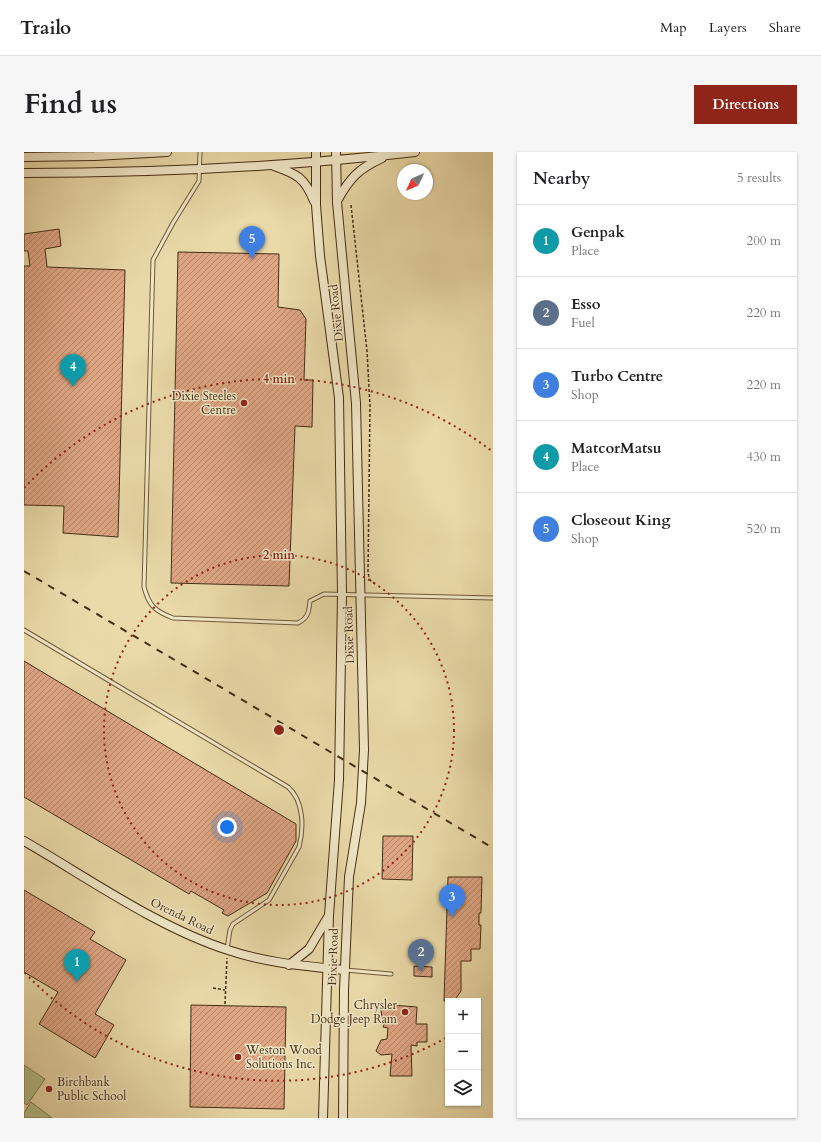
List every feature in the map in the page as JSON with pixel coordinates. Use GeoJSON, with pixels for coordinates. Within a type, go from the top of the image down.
{"type":"FeatureCollection","features":[{"type":"Feature","properties":{"kind":"main road"},"geometry":{"type":"LineString","coordinates":[[24,157],[95,156],[167,152]]}},
{"type":"Feature","properties":{"kind":"main road","name":"Dixie Road"},"geometry":{"type":"LineString","coordinates":[[316,152],[316,205],[320,256],[339,398],[342,594],[339,780],[329,915],[323,1118]]}},
{"type":"Feature","properties":{"kind":"main road"},"geometry":{"type":"LineString","coordinates":[[24,173],[78,173],[200,168],[316,161],[336,156],[388,155],[415,152]]}},
{"type":"Feature","properties":{"kind":"main road"},"geometry":{"type":"LineString","coordinates":[[337,202],[348,183],[365,166],[388,155]]}},
{"type":"Feature","properties":{"kind":"main road","name":"Dixie Road"},"geometry":{"type":"LineString","coordinates":[[336,156],[337,202],[356,403],[363,780],[349,877],[344,970],[343,1118]]}},
{"type":"Feature","properties":{"kind":"main road"},"geometry":{"type":"LineString","coordinates":[[270,164],[291,172],[302,180],[308,186],[316,205]]}},
{"type":"Feature","properties":{"kind":"main road","name":"Orenda Road"},"geometry":{"type":"LineString","coordinates":[[24,840],[164,923],[227,950],[289,965],[344,970]]}},
{"type":"Feature","properties":{"kind":"main road"},"geometry":{"type":"LineString","coordinates":[[289,965],[309,949],[329,915]]}},
{"type":"Feature","properties":{"kind":"lane"},"geometry":{"type":"LineString","coordinates":[[200,152],[200,181],[177,218],[154,260],[144,587],[148,602],[160,613],[173,618],[298,622],[304,620],[310,613],[310,601],[324,594],[493,598]]}},
{"type":"Feature","properties":{"kind":"lane"},"geometry":{"type":"LineString","coordinates":[[24,630],[288,787],[296,794],[300,804],[301,839],[299,847],[269,900],[233,924],[230,930],[227,950]]}},
{"type":"Feature","properties":{"kind":"lane"},"geometry":{"type":"LineString","coordinates":[[344,970],[391,974]]}},
{"type":"Feature","properties":{"kind":"path"},"geometry":{"type":"LineString","coordinates":[[350,205],[367,352],[370,406],[368,573],[370,580],[375,584]]}},
{"type":"Feature","properties":{"kind":"path"},"geometry":{"type":"LineString","coordinates":[[225,1004],[227,950]]}},
{"type":"Feature","properties":{"kind":"path"},"geometry":{"type":"LineString","coordinates":[[213,988],[225,990]]}},
{"type":"Feature","properties":{"kind":"green space"},"geometry":{"type":"Polygon","coordinates":[[[24,1065],[45,1079],[27,1105],[24,1103],[24,1065]]]}},
{"type":"Feature","properties":{"kind":"green space"},"geometry":{"type":"Polygon","coordinates":[[[31,1102],[52,1118],[24,1118],[24,1113],[31,1102]]]}},
{"type":"Feature","properties":{"kind":"building"},"geometry":{"type":"Polygon","coordinates":[[[59,229],[61,246],[45,249],[47,267],[125,270],[118,537],[63,533],[64,506],[24,505],[24,266],[30,266],[28,251],[24,251],[24,234],[59,229]]]}},
{"type":"Feature","properties":{"kind":"building","name":"Dixie Steeles Centre"},"geometry":{"type":"Polygon","coordinates":[[[178,252],[279,254],[278,307],[300,310],[306,319],[304,380],[313,380],[312,427],[295,426],[289,586],[171,583],[178,252]]]}},
{"type":"Feature","properties":{"kind":"building"},"geometry":{"type":"Polygon","coordinates":[[[24,661],[296,824],[296,841],[267,893],[228,916],[222,913],[224,910],[191,891],[189,894],[24,797],[24,661]]]}},
{"type":"Feature","properties":{"kind":"building"},"geometry":{"type":"Polygon","coordinates":[[[383,836],[413,836],[412,880],[382,879],[383,836]]]}},
{"type":"Feature","properties":{"kind":"building"},"geometry":{"type":"Polygon","coordinates":[[[448,877],[482,877],[481,913],[479,913],[479,925],[481,925],[480,949],[471,949],[471,961],[461,961],[461,991],[456,998],[445,998],[444,1001],[448,877]]]}},
{"type":"Feature","properties":{"kind":"building"},"geometry":{"type":"Polygon","coordinates":[[[24,890],[95,932],[90,939],[126,960],[95,1014],[114,1025],[95,1058],[39,1024],[58,992],[24,972],[24,890]]]}},
{"type":"Feature","properties":{"kind":"building"},"geometry":{"type":"Polygon","coordinates":[[[414,966],[432,967],[432,977],[414,976],[414,966]]]}},
{"type":"Feature","properties":{"kind":"building","name":"Weston Wood Solutions Inc."},"geometry":{"type":"Polygon","coordinates":[[[191,1005],[286,1007],[284,1109],[190,1107],[191,1005]]]}},
{"type":"Feature","properties":{"kind":"building"},"geometry":{"type":"Polygon","coordinates":[[[391,1005],[417,1007],[416,1024],[427,1024],[427,1042],[417,1042],[417,1046],[411,1045],[412,1076],[390,1076],[392,1054],[381,1055],[376,1051],[381,1040],[387,1039],[388,1028],[383,1027],[385,1022],[382,1018],[381,1010],[391,1005]]]}},
{"type":"Feature","properties":{"kind":"railway"},"geometry":{"type":"LineString","coordinates":[[24,571],[493,848]]}},
{"type":"Feature","properties":{"kind":"place","name":"Closeout King"},"geometry":{"type":"Point","coordinates":[252,259]}},
{"type":"Feature","properties":{"kind":"place","name":"MatcorMatsu"},"geometry":{"type":"Point","coordinates":[73,387]}},
{"type":"Feature","properties":{"kind":"place","name":"Dixie Steeles Centre"},"geometry":{"type":"Point","coordinates":[244,403]}},
{"type":"Feature","properties":{"kind":"place","name":"Turbo Centre"},"geometry":{"type":"Point","coordinates":[452,917]}},
{"type":"Feature","properties":{"kind":"place","name":"Esso"},"geometry":{"type":"Point","coordinates":[421,972]}},
{"type":"Feature","properties":{"kind":"place","name":"Genpak"},"geometry":{"type":"Point","coordinates":[77,982]}},
{"type":"Feature","properties":{"kind":"place","name":"Chrysler Dodge Jeep Ram"},"geometry":{"type":"Point","coordinates":[405,1012]}},
{"type":"Feature","properties":{"kind":"place","name":"Weston Wood Solutions Inc."},"geometry":{"type":"Point","coordinates":[238,1057]}},
{"type":"Feature","properties":{"kind":"place","name":"Birchbank Public School"},"geometry":{"type":"Point","coordinates":[49,1089]}}]}
